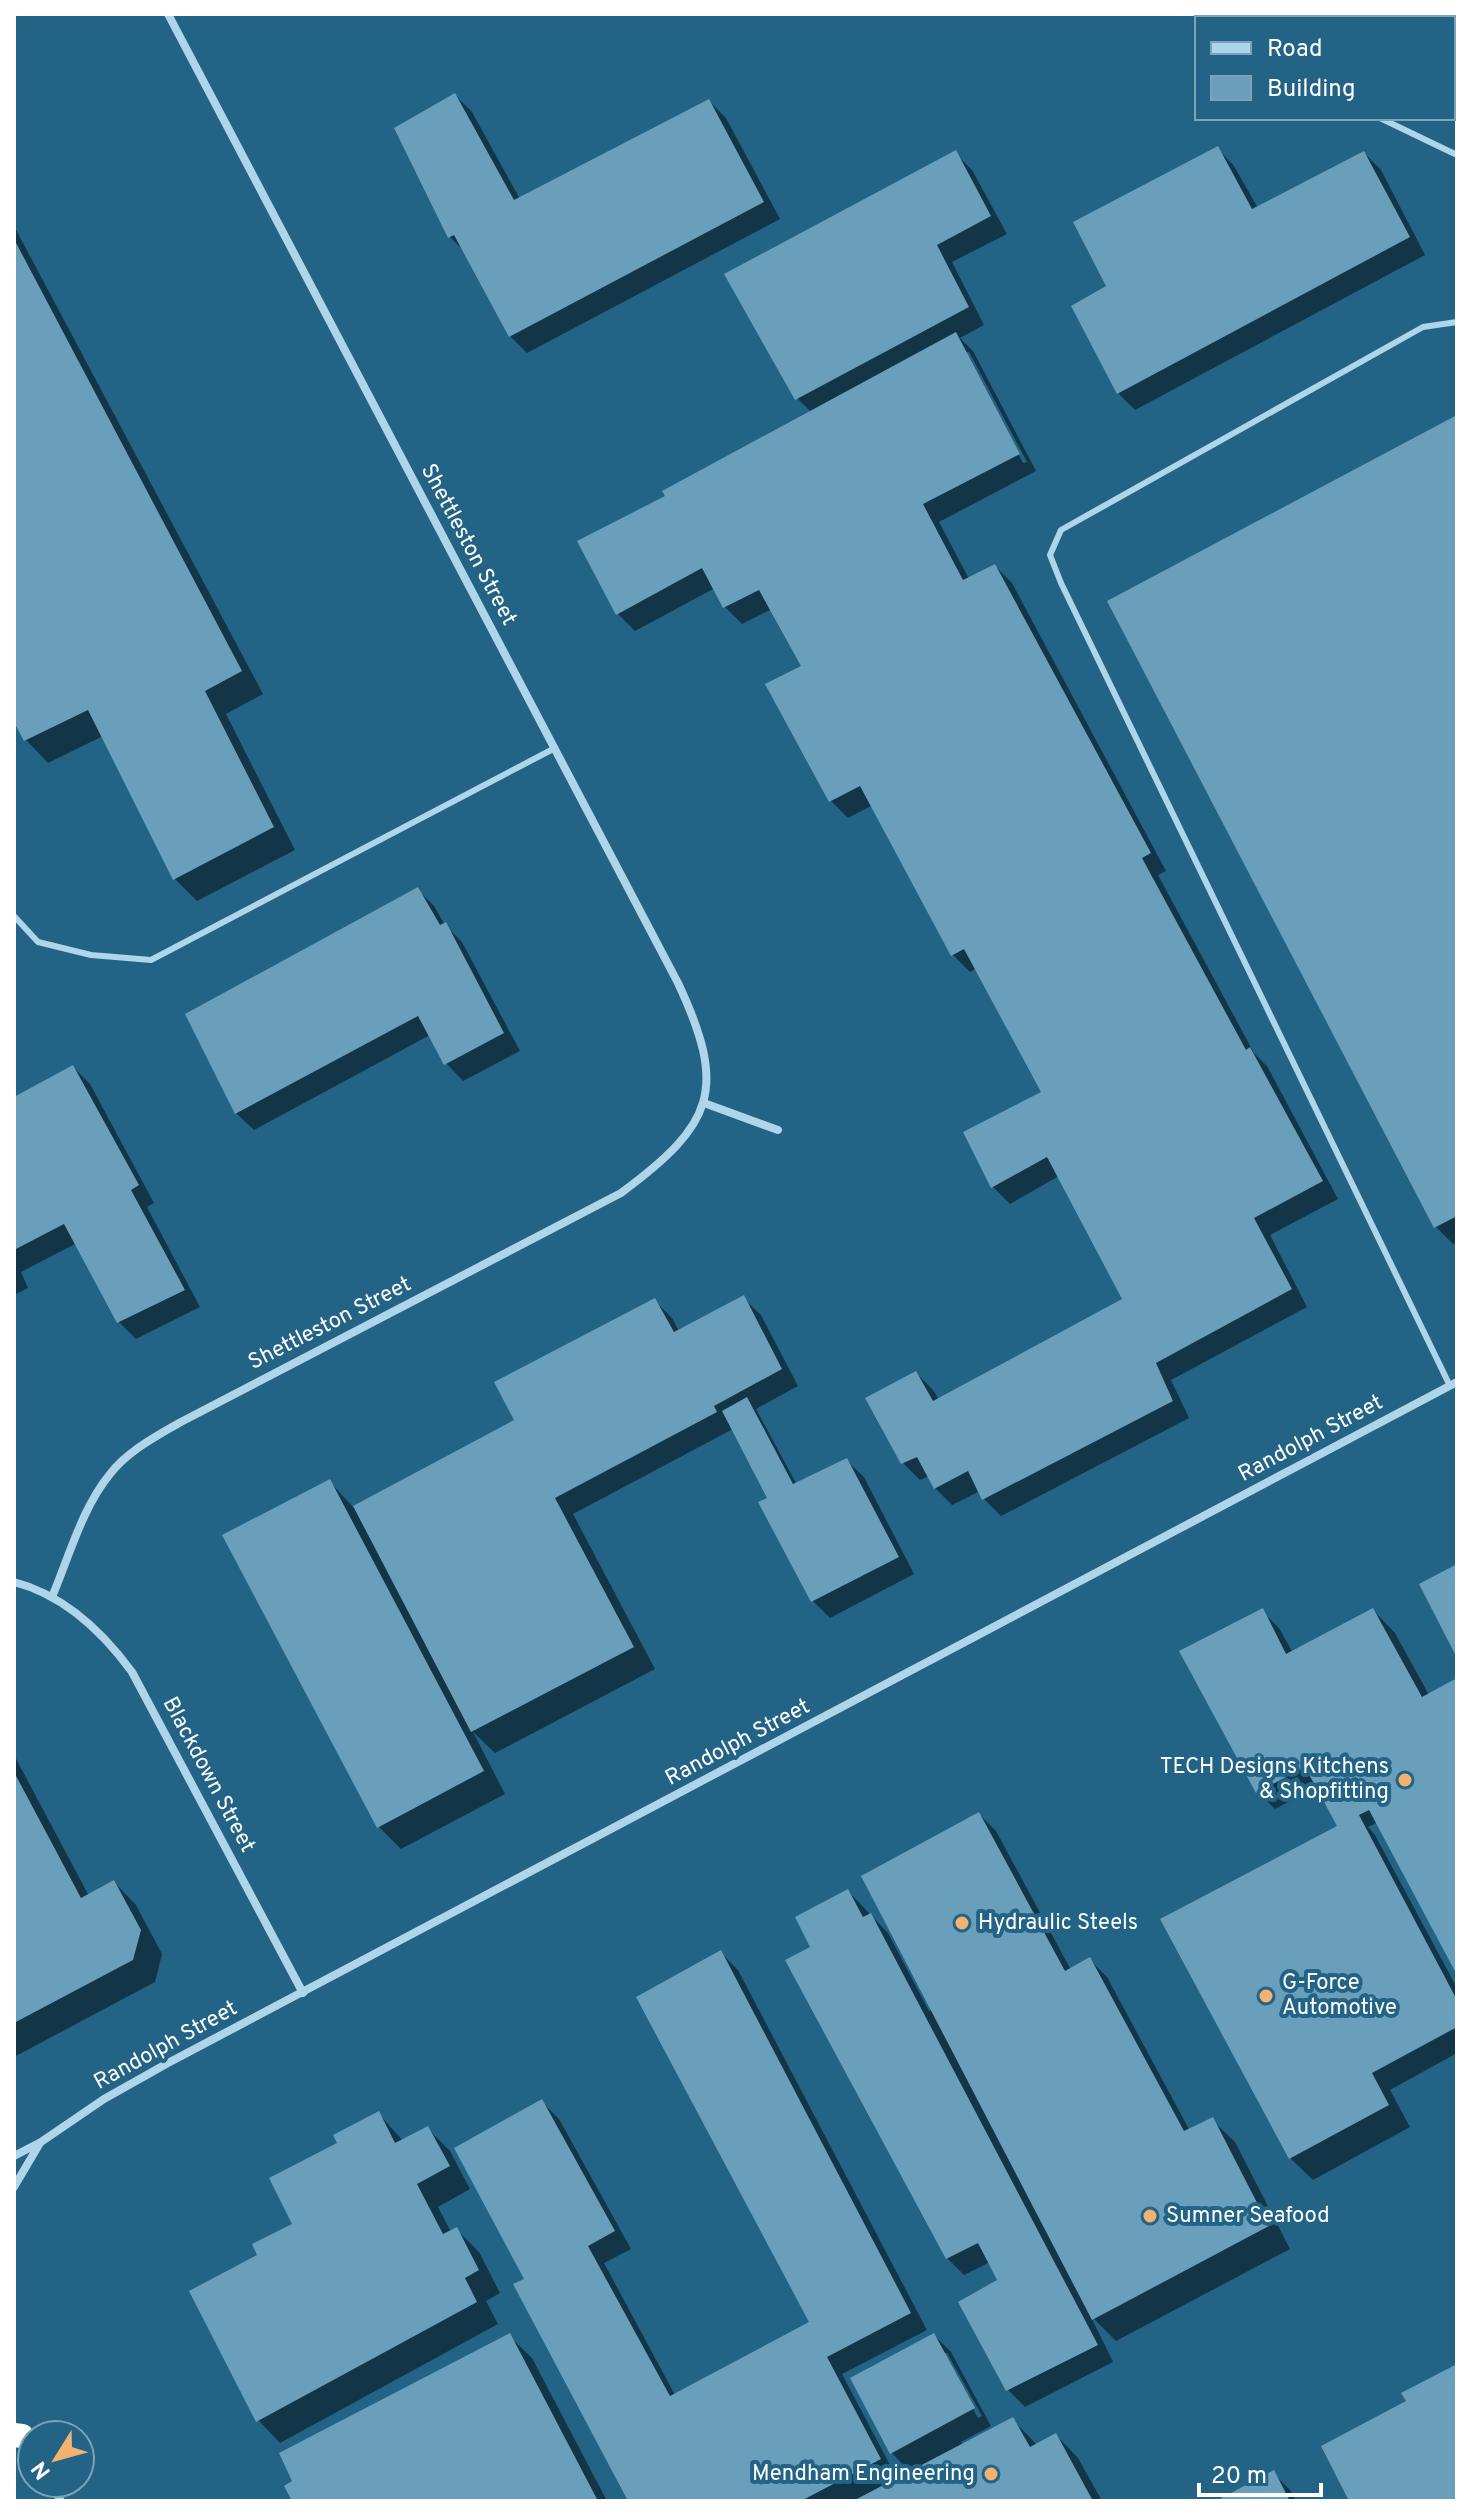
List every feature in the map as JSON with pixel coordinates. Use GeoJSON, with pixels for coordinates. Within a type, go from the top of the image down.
{"type":"FeatureCollection","features":[{"type":"Feature","properties":{"kind":"street","name":"Shettleston Street"},"geometry":{"type":"LineString","coordinates":[[52,1597],[94,1499],[109,1474],[145,1443],[621,1193],[664,1161],[694,1128],[704,1103],[707,1069],[697,1023],[168,14]]}},
{"type":"Feature","properties":{"kind":"street"},"geometry":{"type":"LineString","coordinates":[[704,1103],[778,1130]]}},
{"type":"Feature","properties":{"kind":"street","name":"Randolph Street"},"geometry":{"type":"LineString","coordinates":[[14,2156],[41,2142],[104,2099],[1454,1384]]}},
{"type":"Feature","properties":{"kind":"street"},"geometry":{"type":"LineString","coordinates":[[14,1582],[52,1597]]}},
{"type":"Feature","properties":{"kind":"street","name":"Blackdown Street"},"geometry":{"type":"LineString","coordinates":[[52,1597],[85,1619],[110,1642],[132,1672],[303,1993]]}},
{"type":"Feature","properties":{"kind":"street","name":"Randolph Street"},"geometry":{"type":"LineString","coordinates":[[14,2187],[41,2142]]}},
{"type":"Feature","properties":{"kind":"lane"},"geometry":{"type":"LineString","coordinates":[[1384,120],[1457,155]]}},
{"type":"Feature","properties":{"kind":"lane"},"geometry":{"type":"LineString","coordinates":[[1454,1384],[1050,555],[1061,530],[1423,327],[1457,322]]}},
{"type":"Feature","properties":{"kind":"lane"},"geometry":{"type":"LineString","coordinates":[[14,916],[38,942],[91,955],[151,960],[555,748]]}},
{"type":"Feature","properties":{"kind":"building"},"geometry":{"type":"Polygon","coordinates":[[[455,93],[514,200],[709,99],[764,202],[509,337],[454,235],[448,238],[394,128],[455,93]]]}},
{"type":"Feature","properties":{"kind":"building"},"geometry":{"type":"Polygon","coordinates":[[[1218,146],[1252,209],[1364,151],[1410,237],[1117,394],[1071,306],[1106,286],[1073,222],[1218,146]]]}},
{"type":"Feature","properties":{"kind":"building"},"geometry":{"type":"Polygon","coordinates":[[[956,150],[991,216],[937,245],[969,307],[795,400],[724,274],[956,150]]]}},
{"type":"Feature","properties":{"kind":"building"},"geometry":{"type":"Polygon","coordinates":[[[14,239],[242,671],[205,691],[274,827],[173,880],[88,710],[24,741],[14,722],[14,239]]]}},
{"type":"Feature","properties":{"kind":"building"},"geometry":{"type":"Polygon","coordinates":[[[956,332],[1020,454],[923,504],[963,580],[995,564],[1151,853],[1142,858],[1246,1050],[1250,1047],[1323,1181],[1254,1218],[1292,1289],[1156,1363],[1173,1401],[982,1500],[968,1471],[934,1489],[917,1457],[901,1464],[865,1398],[916,1371],[933,1401],[1122,1299],[1047,1157],[991,1188],[963,1132],[1041,1092],[964,949],[951,956],[860,786],[829,802],[765,684],[801,666],[759,590],[723,608],[702,568],[616,615],[577,541],[665,496],[662,491],[956,332]]]}},
{"type":"Feature","properties":{"kind":"building"},"geometry":{"type":"Polygon","coordinates":[[[1457,415],[1457,1216],[1434,1228],[1107,601],[1457,415]]]}},
{"type":"Feature","properties":{"kind":"building"},"geometry":{"type":"Polygon","coordinates":[[[418,887],[440,925],[446,922],[504,1033],[444,1065],[418,1016],[235,1114],[185,1014],[418,887]]]}},
{"type":"Feature","properties":{"kind":"building"},"geometry":{"type":"Polygon","coordinates":[[[73,1065],[139,1185],[131,1190],[185,1290],[117,1323],[64,1224],[14,1250],[14,1097],[73,1065]]]}},
{"type":"Feature","properties":{"kind":"building"},"geometry":{"type":"Polygon","coordinates":[[[744,1295],[782,1369],[714,1406],[717,1412],[555,1498],[634,1647],[471,1732],[353,1506],[514,1420],[494,1382],[655,1298],[674,1332],[744,1295]]]}},
{"type":"Feature","properties":{"kind":"building"},"geometry":{"type":"Polygon","coordinates":[[[747,1397],[793,1484],[847,1458],[899,1557],[811,1602],[758,1502],[767,1498],[722,1411],[747,1397]]]}},
{"type":"Feature","properties":{"kind":"building"},"geometry":{"type":"Polygon","coordinates":[[[330,1479],[484,1771],[377,1828],[222,1535],[330,1479]]]}},
{"type":"Feature","properties":{"kind":"building"},"geometry":{"type":"Polygon","coordinates":[[[1457,1564],[1457,1658],[1419,1584],[1457,1564]]]}},
{"type":"Feature","properties":{"kind":"building"},"geometry":{"type":"Polygon","coordinates":[[[1263,1608],[1286,1654],[1373,1608],[1422,1697],[1457,1678],[1457,1975],[1369,1810],[1359,1815],[1457,2000],[1457,2027],[1372,2073],[1389,2105],[1289,2159],[1160,1919],[1337,1826],[1305,1767],[1256,1793],[1179,1651],[1263,1608]]]}},
{"type":"Feature","properties":{"kind":"building"},"geometry":{"type":"Polygon","coordinates":[[[14,1772],[81,1898],[114,1880],[141,1930],[133,1960],[14,2023],[14,1772]]]}},
{"type":"Feature","properties":{"kind":"building"},"geometry":{"type":"Polygon","coordinates":[[[979,1812],[1065,1971],[1090,1957],[1184,2131],[1213,2117],[1269,2226],[1092,2320],[861,1876],[979,1812]]]}},
{"type":"Feature","properties":{"kind":"building"},"geometry":{"type":"Polygon","coordinates":[[[848,1889],[863,1917],[871,1913],[1098,2345],[1006,2391],[958,2302],[997,2280],[978,2243],[946,2259],[785,1960],[810,1947],[795,1917],[848,1889]]]}},
{"type":"Feature","properties":{"kind":"building"},"geometry":{"type":"Polygon","coordinates":[[[721,1950],[911,2313],[827,2357],[881,2459],[801,2501],[628,2501],[513,2284],[524,2279],[454,2148],[542,2099],[615,2231],[588,2246],[670,2396],[809,2322],[636,1997],[721,1950]]]}},
{"type":"Feature","properties":{"kind":"building"},"geometry":{"type":"Polygon","coordinates":[[[379,2111],[395,2143],[428,2126],[450,2166],[417,2184],[443,2234],[457,2227],[479,2270],[465,2278],[477,2302],[256,2422],[189,2291],[257,2255],[252,2244],[292,2224],[269,2178],[337,2143],[333,2135],[379,2111]]]}},
{"type":"Feature","properties":{"kind":"building"},"geometry":{"type":"Polygon","coordinates":[[[510,2333],[598,2501],[292,2501],[284,2486],[292,2481],[279,2453],[510,2333]]]}},
{"type":"Feature","properties":{"kind":"building"},"geometry":{"type":"Polygon","coordinates":[[[934,2333],[975,2408],[890,2454],[850,2378],[934,2333]]]}},
{"type":"Feature","properties":{"kind":"building"},"geometry":{"type":"Polygon","coordinates":[[[1457,2364],[1457,2501],[1349,2501],[1321,2446],[1406,2401],[1401,2393],[1457,2364]]]}},
{"type":"Feature","properties":{"kind":"building","name":"Mendham Engineering"},"geometry":{"type":"Polygon","coordinates":[[[1013,2417],[1030,2447],[1056,2433],[1093,2501],[853,2501],[1013,2417]]]}},
{"type":"Feature","properties":{"kind":"building"},"geometry":{"type":"Polygon","coordinates":[[[1274,2470],[1290,2501],[1216,2501],[1274,2470]]]}},
{"type":"Feature","properties":{"kind":"place","name":"TECH Designs Kitchens & Shopfitting"},"geometry":{"type":"Point","coordinates":[1405,1780]}},
{"type":"Feature","properties":{"kind":"place","name":"Hydraulic Steels"},"geometry":{"type":"Point","coordinates":[962,1923]}},
{"type":"Feature","properties":{"kind":"place","name":"G-Force Automotive"},"geometry":{"type":"Point","coordinates":[1266,1996]}},
{"type":"Feature","properties":{"kind":"place","name":"Sumner Seafood"},"geometry":{"type":"Point","coordinates":[1150,2216]}},
{"type":"Feature","properties":{"kind":"place","name":"Mendham Engineering"},"geometry":{"type":"Point","coordinates":[991,2474]}}]}
